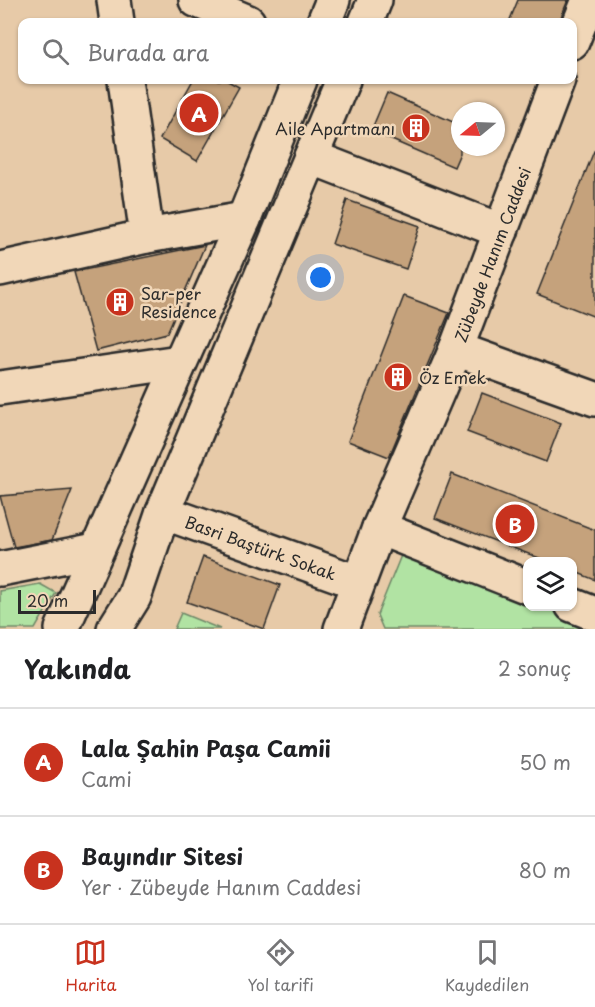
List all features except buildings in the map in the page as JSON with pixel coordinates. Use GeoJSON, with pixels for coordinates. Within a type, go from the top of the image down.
{"type":"FeatureCollection","features":[{"type":"Feature","properties":{"kind":"street"},"geometry":{"type":"LineString","coordinates":[[114,0],[116,18]]}},
{"type":"Feature","properties":{"kind":"street"},"geometry":{"type":"LineString","coordinates":[[196,0],[239,18]]}},
{"type":"Feature","properties":{"kind":"street"},"geometry":{"type":"LineString","coordinates":[[326,18],[333,0]]}},
{"type":"Feature","properties":{"kind":"street"},"geometry":{"type":"LineString","coordinates":[[368,18],[375,0]]}},
{"type":"Feature","properties":{"kind":"street"},"geometry":{"type":"LineString","coordinates":[[577,32],[589,0]]}},
{"type":"Feature","properties":{"kind":"street"},"geometry":{"type":"LineString","coordinates":[[126,84],[147,236]]}},
{"type":"Feature","properties":{"kind":"street"},"geometry":{"type":"LineString","coordinates":[[62,629],[178,362],[244,219],[298,84]]}},
{"type":"Feature","properties":{"kind":"street"},"geometry":{"type":"LineString","coordinates":[[127,629],[134,597],[163,512],[341,84]]}},
{"type":"Feature","properties":{"kind":"street","name":"Zübeyde Hanım Caddesi"},"geometry":{"type":"LineString","coordinates":[[341,629],[379,528],[456,349],[556,84]]}},
{"type":"Feature","properties":{"kind":"street"},"geometry":{"type":"LineString","coordinates":[[311,157],[501,231]]}},
{"type":"Feature","properties":{"kind":"street"},"geometry":{"type":"LineString","coordinates":[[0,269],[147,236],[244,219]]}},
{"type":"Feature","properties":{"kind":"street"},"geometry":{"type":"LineString","coordinates":[[456,349],[595,399]]}},
{"type":"Feature","properties":{"kind":"street"},"geometry":{"type":"LineString","coordinates":[[0,388],[178,362]]}},
{"type":"Feature","properties":{"kind":"street","name":"Basri Baştürk Sokak"},"geometry":{"type":"LineString","coordinates":[[163,512],[357,582]]}},
{"type":"Feature","properties":{"kind":"street"},"geometry":{"type":"LineString","coordinates":[[379,528],[523,585]]}},
{"type":"Feature","properties":{"kind":"street"},"geometry":{"type":"LineString","coordinates":[[0,569],[96,550]]}},
{"type":"Feature","properties":{"kind":"street"},"geometry":{"type":"LineString","coordinates":[[114,629],[134,597]]}},
{"type":"Feature","properties":{"kind":"street"},"geometry":{"type":"LineString","coordinates":[[577,607],[595,614]]}},
{"type":"Feature","properties":{"kind":"green space"},"geometry":{"type":"Polygon","coordinates":[[[404,548],[523,595],[523,611],[561,611],[595,624],[595,629],[383,629],[377,615],[404,548]]]}},
{"type":"Feature","properties":{"kind":"green space"},"geometry":{"type":"Polygon","coordinates":[[[40,584],[56,593],[35,629],[0,629],[0,591],[40,584]]]}},
{"type":"Feature","properties":{"kind":"green space"},"geometry":{"type":"Polygon","coordinates":[[[181,613],[220,629],[174,629],[181,613]]]}},
{"type":"Feature","properties":{"kind":"place","name":"Lala Şahin Paşa Camii"},"geometry":{"type":"Point","coordinates":[199,113]}},
{"type":"Feature","properties":{"kind":"place","name":"Aile Apartmanı"},"geometry":{"type":"Point","coordinates":[416,128]}},
{"type":"Feature","properties":{"kind":"place","name":"Sar-per Residence"},"geometry":{"type":"Point","coordinates":[120,302]}},
{"type":"Feature","properties":{"kind":"place","name":"Öz Emek"},"geometry":{"type":"Point","coordinates":[398,377]}},
{"type":"Feature","properties":{"kind":"place","name":"Bayındır Sitesi"},"geometry":{"type":"Point","coordinates":[515,524]}}]}
